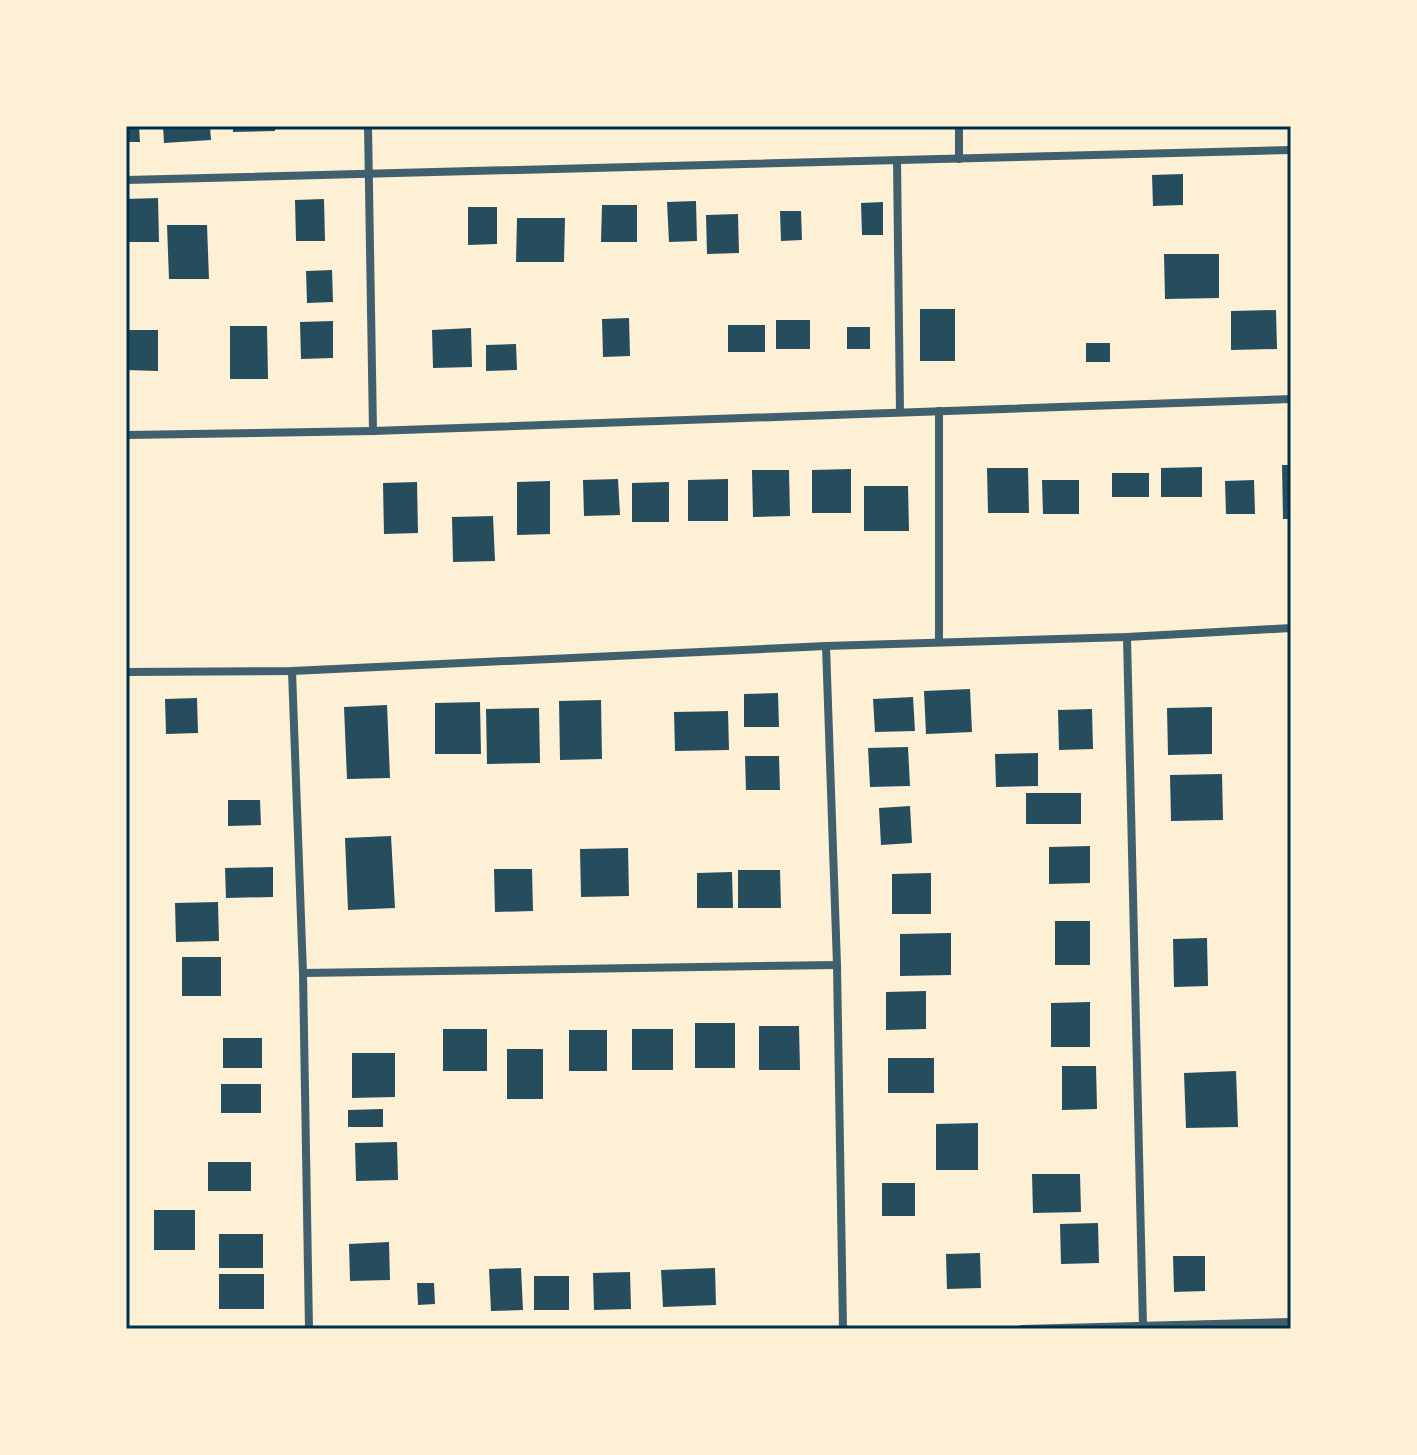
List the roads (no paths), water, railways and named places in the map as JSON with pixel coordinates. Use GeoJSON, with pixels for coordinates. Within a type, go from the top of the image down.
{"type":"FeatureCollection","features":[{"type":"Feature","properties":{"kind":"street"},"geometry":{"type":"LineString","coordinates":[[368,126],[373,431]]}},
{"type":"Feature","properties":{"kind":"street"},"geometry":{"type":"LineString","coordinates":[[959,126],[959,159]]}},
{"type":"Feature","properties":{"kind":"street"},"geometry":{"type":"LineString","coordinates":[[126,180],[1291,150]]}},
{"type":"Feature","properties":{"kind":"street"},"geometry":{"type":"LineString","coordinates":[[897,160],[900,412]]}},
{"type":"Feature","properties":{"kind":"street"},"geometry":{"type":"LineString","coordinates":[[126,435],[373,431],[1291,399]]}},
{"type":"Feature","properties":{"kind":"street"},"geometry":{"type":"LineString","coordinates":[[939,411],[939,641]]}},
{"type":"Feature","properties":{"kind":"street"},"geometry":{"type":"LineString","coordinates":[[126,672],[292,671],[1291,628]]}},
{"type":"Feature","properties":{"kind":"street"},"geometry":{"type":"LineString","coordinates":[[1127,637],[1143,1326]]}},
{"type":"Feature","properties":{"kind":"street"},"geometry":{"type":"LineString","coordinates":[[826,646],[837,965],[843,1329]]}},
{"type":"Feature","properties":{"kind":"street"},"geometry":{"type":"LineString","coordinates":[[292,671],[303,973],[309,1329]]}},
{"type":"Feature","properties":{"kind":"street"},"geometry":{"type":"LineString","coordinates":[[303,973],[837,965]]}},
{"type":"Feature","properties":{"kind":"street"},"geometry":{"type":"LineString","coordinates":[[1022,1329],[1291,1322]]}}]}
